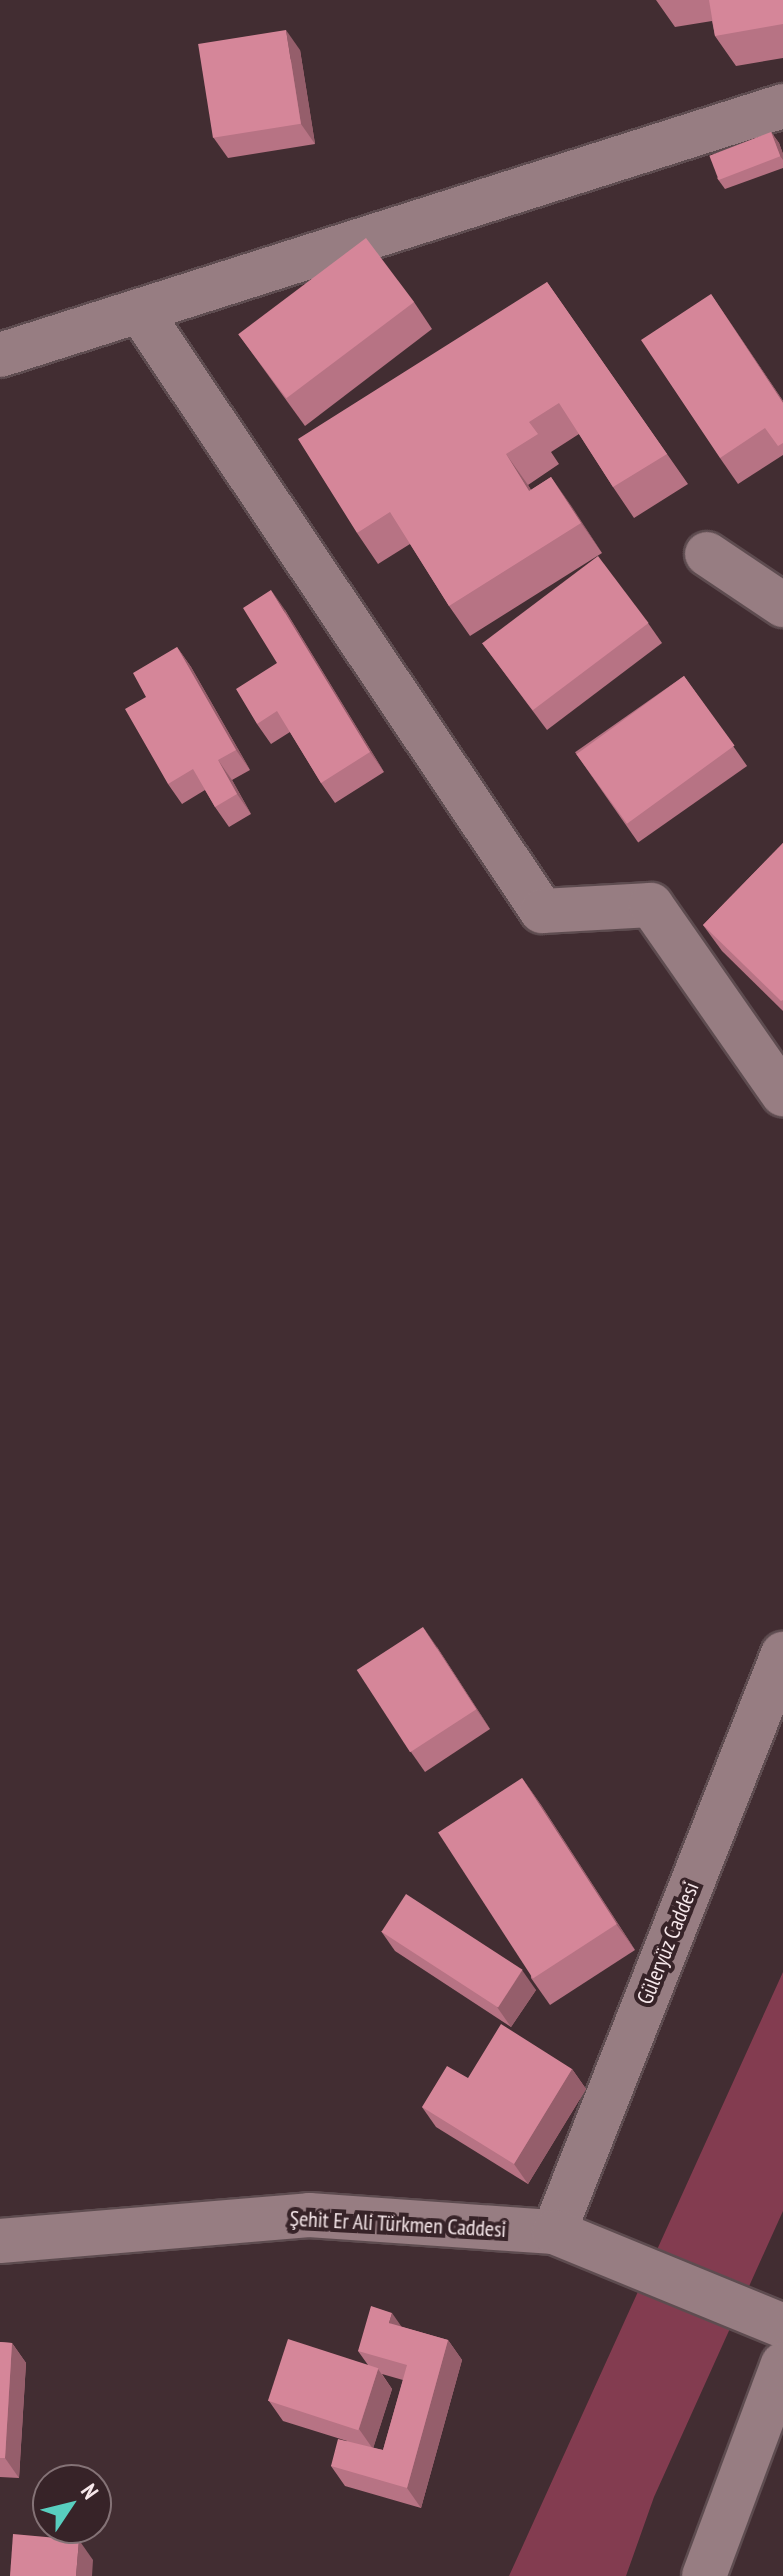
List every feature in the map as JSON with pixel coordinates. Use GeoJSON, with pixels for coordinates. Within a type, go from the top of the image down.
{"type":"FeatureCollection","features":[{"type":"Feature","properties":{"kind":"street"},"geometry":{"type":"LineString","coordinates":[[0,355],[141,313],[783,106]]}},
{"type":"Feature","properties":{"kind":"street"},"geometry":{"type":"LineString","coordinates":[[141,313],[542,911],[651,905],[783,1094]]}},
{"type":"Feature","properties":{"kind":"street"},"geometry":{"type":"LineString","coordinates":[[707,554],[783,605]]}},
{"type":"Feature","properties":{"kind":"street","name":"Güleryüz Caddesi"},"geometry":{"type":"LineString","coordinates":[[554,2232],[783,1654]]}},
{"type":"Feature","properties":{"kind":"street","name":"Şehit Er Ali Türkmen Caddesi"},"geometry":{"type":"LineString","coordinates":[[0,2241],[309,2215],[554,2232],[602,2247],[783,2326]]}},
{"type":"Feature","properties":{"kind":"street"},"geometry":{"type":"LineString","coordinates":[[704,2576],[783,2364]]}},
{"type":"Feature","properties":{"kind":"shaded area"},"geometry":{"type":"Polygon","coordinates":[[[783,1972],[783,2211],[654,2497],[626,2576],[509,2576],[783,1972]]]}},
{"type":"Feature","properties":{"kind":"building"},"geometry":{"type":"Polygon","coordinates":[[[709,0],[783,0],[783,24],[715,36],[709,0]]]}},
{"type":"Feature","properties":{"kind":"building"},"geometry":{"type":"Polygon","coordinates":[[[286,30],[301,124],[213,138],[198,44],[286,30]]]}},
{"type":"Feature","properties":{"kind":"building"},"geometry":{"type":"Polygon","coordinates":[[[771,132],[780,156],[719,180],[709,156],[771,132]]]}},
{"type":"Feature","properties":{"kind":"building"},"geometry":{"type":"Polygon","coordinates":[[[366,238],[414,302],[286,398],[238,334],[366,238]]]}},
{"type":"Feature","properties":{"kind":"building"},"geometry":{"type":"Polygon","coordinates":[[[547,282],[667,454],[613,487],[559,403],[529,422],[538,434],[506,454],[529,491],[551,477],[581,523],[449,606],[390,512],[357,533],[298,439],[547,282]]]}},
{"type":"Feature","properties":{"kind":"building"},"geometry":{"type":"Polygon","coordinates":[[[711,294],[783,403],[783,443],[778,446],[765,428],[720,458],[641,340],[711,294]]]}},
{"type":"Feature","properties":{"kind":"building"},"geometry":{"type":"Polygon","coordinates":[[[598,556],[649,623],[533,710],[482,643],[598,556]]]}},
{"type":"Feature","properties":{"kind":"building"},"geometry":{"type":"Polygon","coordinates":[[[271,590],[370,752],[321,783],[277,711],[257,724],[236,689],[277,663],[243,608],[271,590]]]}},
{"type":"Feature","properties":{"kind":"building"},"geometry":{"type":"Polygon","coordinates":[[[177,647],[236,750],[218,760],[237,794],[215,807],[193,769],[168,784],[125,709],[146,697],[133,673],[177,647]]]}},
{"type":"Feature","properties":{"kind":"building"},"geometry":{"type":"Polygon","coordinates":[[[684,676],[735,746],[627,824],[576,754],[684,676]]]}},
{"type":"Feature","properties":{"kind":"building"},"geometry":{"type":"Polygon","coordinates":[[[783,843],[783,1000],[781,1001],[703,925],[783,843]]]}},
{"type":"Feature","properties":{"kind":"building"},"geometry":{"type":"Polygon","coordinates":[[[423,1627],[476,1709],[410,1752],[357,1670],[423,1627]]]}},
{"type":"Feature","properties":{"kind":"building"},"geometry":{"type":"Polygon","coordinates":[[[522,1778],[617,1924],[533,1978],[438,1832],[522,1778]]]}},
{"type":"Feature","properties":{"kind":"building"},"geometry":{"type":"Polygon","coordinates":[[[406,1894],[523,1970],[498,2007],[381,1932],[406,1894]]]}},
{"type":"Feature","properties":{"kind":"building"},"geometry":{"type":"Polygon","coordinates":[[[501,2024],[572,2069],[514,2164],[422,2107],[447,2066],[468,2078],[501,2024]]]}},
{"type":"Feature","properties":{"kind":"building"},"geometry":{"type":"Polygon","coordinates":[[[371,2306],[392,2313],[389,2323],[448,2340],[407,2488],[331,2466],[338,2439],[383,2450],[407,2365],[358,2351],[371,2306]]]}},
{"type":"Feature","properties":{"kind":"building"},"geometry":{"type":"Polygon","coordinates":[[[288,2339],[378,2368],[358,2430],[268,2401],[288,2339]]]}},
{"type":"Feature","properties":{"kind":"building"},"geometry":{"type":"Polygon","coordinates":[[[0,2342],[12,2343],[5,2458],[0,2458],[0,2342]]]}},
{"type":"Feature","properties":{"kind":"building"},"geometry":{"type":"Polygon","coordinates":[[[13,2534],[32,2536],[32,2544],[79,2544],[76,2576],[10,2576],[13,2534]]]}}]}
